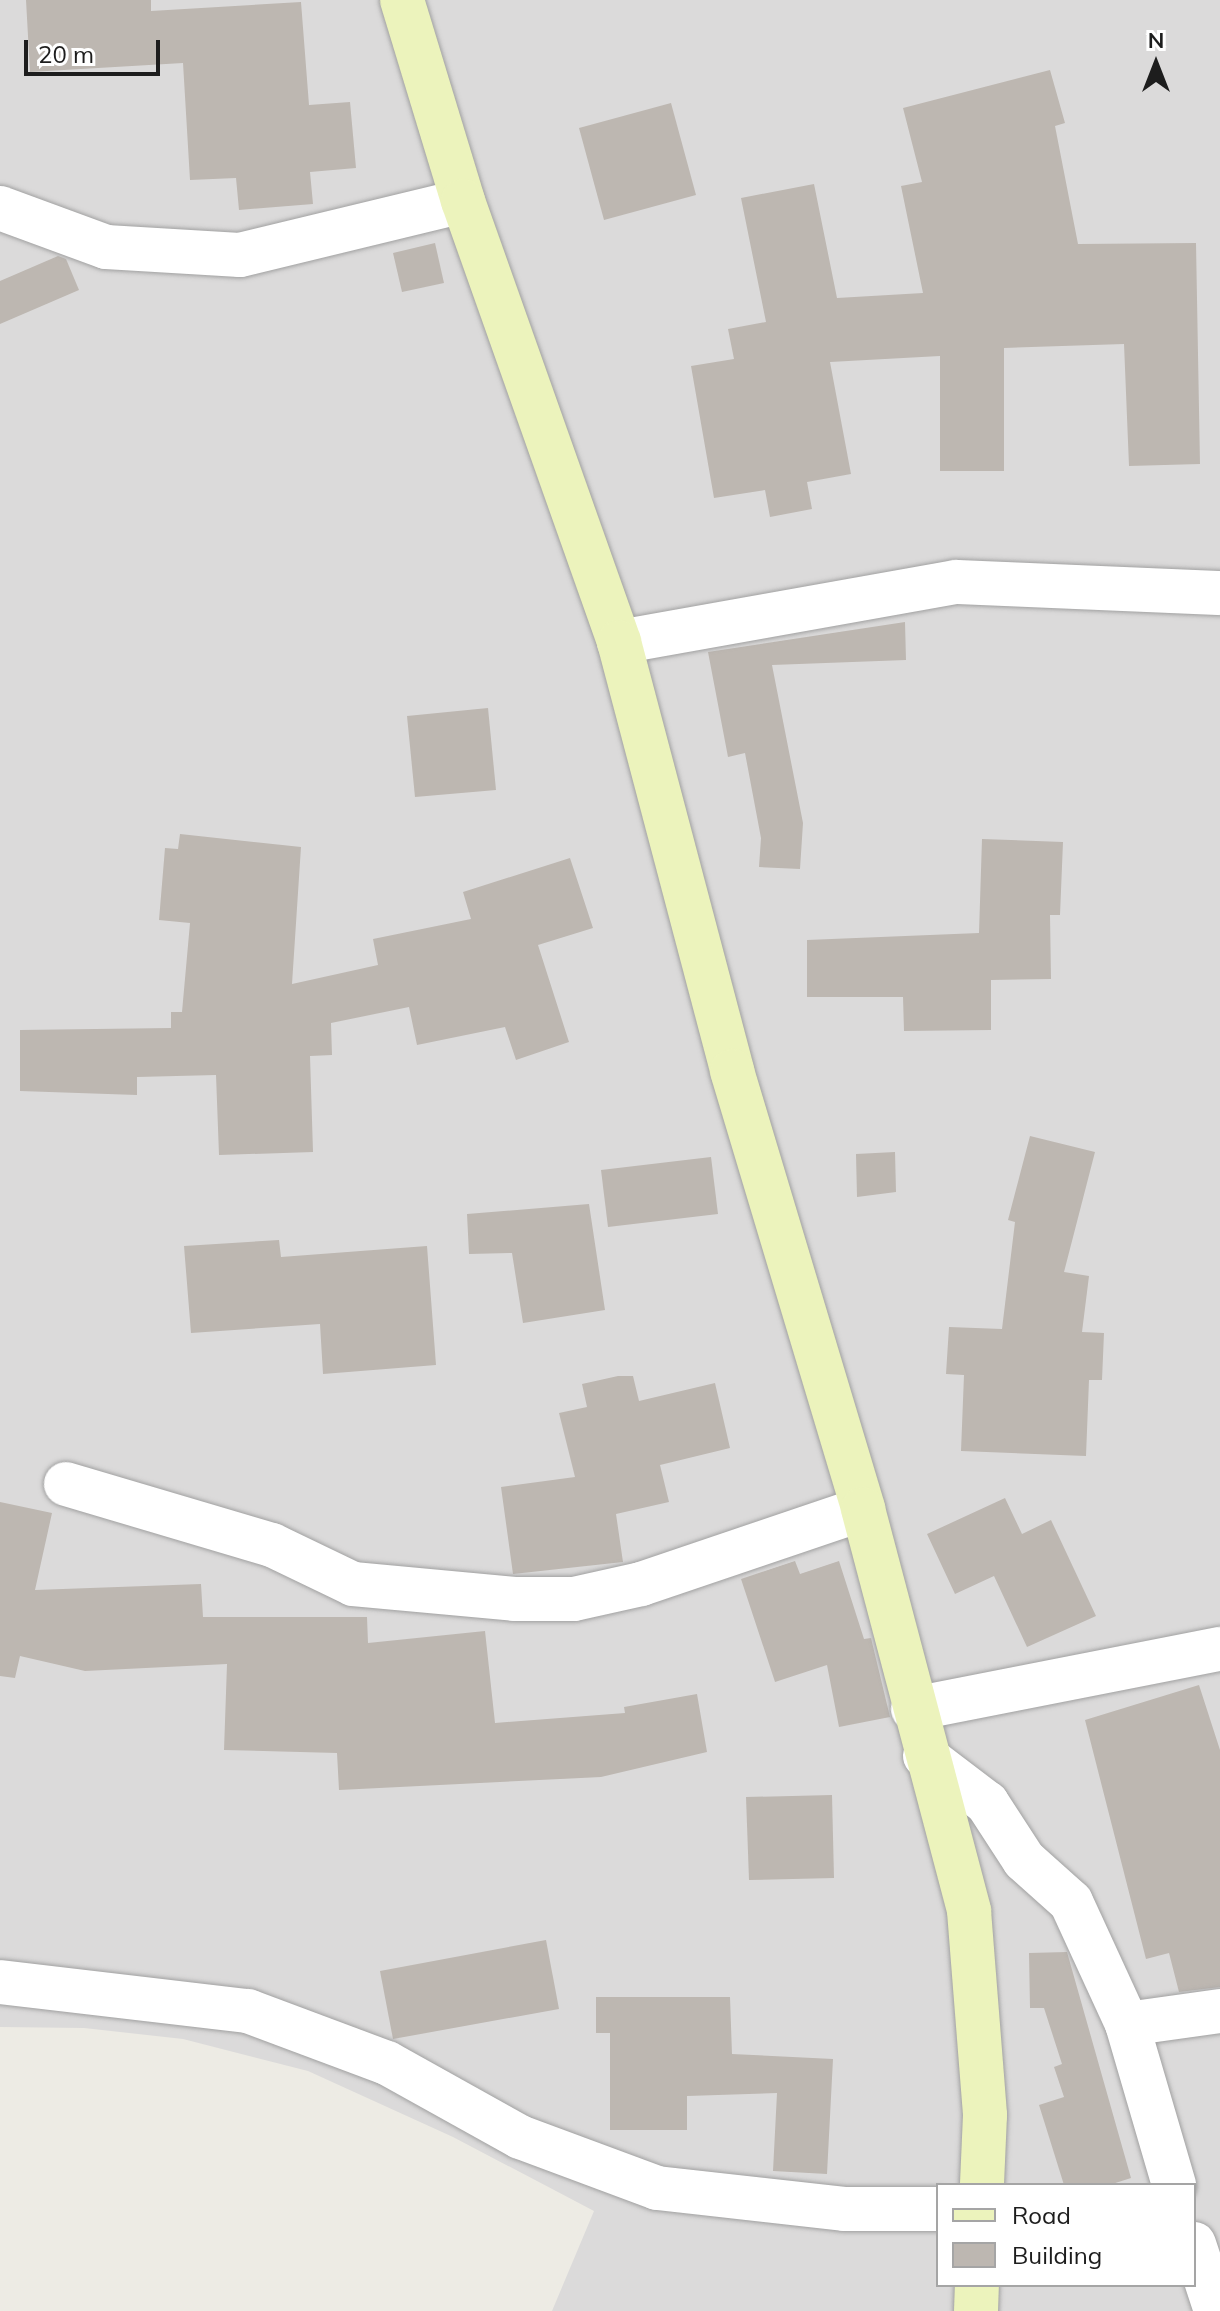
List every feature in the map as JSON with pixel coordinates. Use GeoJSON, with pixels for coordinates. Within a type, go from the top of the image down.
{"type":"FeatureCollection","features":[{"type":"Feature","properties":{"kind":"main road"},"geometry":{"type":"LineString","coordinates":[[402,0],[463,201],[619,642],[732,1071],[863,1509],[925,1756],[969,1911],[985,2115],[982,2183]]}},
{"type":"Feature","properties":{"kind":"main road"},"geometry":{"type":"LineString","coordinates":[[976,2311],[977,2287]]}},
{"type":"Feature","properties":{"kind":"street"},"geometry":{"type":"LineString","coordinates":[[11,225],[106,247],[240,255],[463,201]]}},
{"type":"Feature","properties":{"kind":"street"},"geometry":{"type":"LineString","coordinates":[[619,642],[956,582],[1220,593]]}},
{"type":"Feature","properties":{"kind":"street"},"geometry":{"type":"LineString","coordinates":[[66,1484],[272,1545],[353,1584],[514,1599],[574,1599],[641,1584],[863,1509]]}},
{"type":"Feature","properties":{"kind":"street"},"geometry":{"type":"LineString","coordinates":[[913,1709],[1220,1649]]}},
{"type":"Feature","properties":{"kind":"street"},"geometry":{"type":"LineString","coordinates":[[925,1756],[987,1803],[1024,1860],[1071,1902],[1127,2024],[1173,2183]]}},
{"type":"Feature","properties":{"kind":"street"},"geometry":{"type":"LineString","coordinates":[[0,1982],[248,2011],[387,2063],[520,2137],[657,2188],[844,2209],[936,2209]]}},
{"type":"Feature","properties":{"kind":"street"},"geometry":{"type":"LineString","coordinates":[[1127,2024],[1220,2011]]}},
{"type":"Feature","properties":{"kind":"street"},"geometry":{"type":"LineString","coordinates":[[1196,2250],[1216,2311]]}},
{"type":"Feature","properties":{"kind":"shaded area"},"geometry":{"type":"Polygon","coordinates":[[[0,0],[1220,0],[1220,2311],[552,2311],[594,2211],[453,2137],[308,2071],[183,2039],[84,2028],[0,2027],[0,0]]]}},
{"type":"Feature","properties":{"kind":"building"},"geometry":{"type":"Polygon","coordinates":[[[26,0],[151,0],[151,11],[301,2],[309,105],[350,102],[356,168],[310,172],[313,204],[239,210],[236,178],[190,180],[183,63],[30,72],[26,0]]]}},
{"type":"Feature","properties":{"kind":"building"},"geometry":{"type":"Polygon","coordinates":[[[1050,70],[1065,123],[1055,126],[1078,244],[1196,243],[1200,464],[1129,466],[1124,344],[1004,348],[1004,471],[940,471],[940,356],[830,362],[851,474],[807,482],[812,509],[770,517],[765,490],[714,498],[691,366],[734,359],[728,329],[766,322],[741,198],[814,184],[837,298],[923,293],[901,186],[922,182],[903,108],[1050,70]]]}},
{"type":"Feature","properties":{"kind":"building"},"geometry":{"type":"Polygon","coordinates":[[[671,103],[696,195],[604,220],[579,128],[671,103]]]}},
{"type":"Feature","properties":{"kind":"building"},"geometry":{"type":"Polygon","coordinates":[[[435,243],[444,283],[402,292],[393,253],[435,243]]]}},
{"type":"Feature","properties":{"kind":"building"},"geometry":{"type":"Polygon","coordinates":[[[58,256],[66,259],[79,290],[0,324],[0,281],[58,256]]]}},
{"type":"Feature","properties":{"kind":"building"},"geometry":{"type":"Polygon","coordinates":[[[905,622],[906,660],[772,665],[803,823],[800,869],[759,867],[761,838],[745,753],[728,757],[708,652],[905,622]]]}},
{"type":"Feature","properties":{"kind":"building"},"geometry":{"type":"Polygon","coordinates":[[[488,708],[496,790],[415,797],[407,716],[488,708]]]}},
{"type":"Feature","properties":{"kind":"building"},"geometry":{"type":"Polygon","coordinates":[[[180,834],[301,847],[292,984],[378,965],[373,939],[471,919],[463,892],[570,858],[593,928],[538,945],[569,1042],[516,1060],[505,1027],[417,1045],[409,1007],[331,1023],[332,1055],[310,1056],[313,1152],[219,1155],[216,1075],[137,1077],[137,1095],[20,1091],[20,1030],[171,1028],[171,1012],[182,1012],[190,923],[159,920],[165,848],[178,849],[180,834]]]}},
{"type":"Feature","properties":{"kind":"building"},"geometry":{"type":"Polygon","coordinates":[[[982,839],[1063,842],[1060,915],[1050,915],[1051,979],[991,980],[991,1030],[904,1031],[903,997],[807,997],[807,940],[979,933],[982,839]]]}},
{"type":"Feature","properties":{"kind":"building"},"geometry":{"type":"Polygon","coordinates":[[[1030,1136],[1095,1152],[1064,1272],[1089,1276],[1082,1332],[1104,1333],[1102,1380],[1089,1380],[1086,1456],[961,1451],[964,1375],[946,1374],[949,1327],[1002,1329],[1015,1222],[1008,1220],[1030,1136]]]}},
{"type":"Feature","properties":{"kind":"building"},"geometry":{"type":"Polygon","coordinates":[[[895,1152],[896,1192],[857,1197],[856,1154],[895,1152]]]}},
{"type":"Feature","properties":{"kind":"building"},"geometry":{"type":"Polygon","coordinates":[[[711,1157],[718,1214],[608,1227],[601,1170],[711,1157]]]}},
{"type":"Feature","properties":{"kind":"building"},"geometry":{"type":"Polygon","coordinates":[[[589,1204],[605,1310],[523,1323],[512,1253],[469,1254],[467,1214],[589,1204]]]}},
{"type":"Feature","properties":{"kind":"building"},"geometry":{"type":"Polygon","coordinates":[[[279,1240],[281,1257],[427,1246],[436,1365],[323,1374],[320,1324],[191,1333],[184,1246],[279,1240]]]}},
{"type":"Feature","properties":{"kind":"building"},"geometry":{"type":"Polygon","coordinates":[[[633,1376],[639,1401],[715,1383],[730,1448],[660,1465],[669,1502],[616,1514],[623,1562],[513,1574],[501,1487],[575,1477],[559,1413],[587,1407],[582,1384],[633,1376]]]}},
{"type":"Feature","properties":{"kind":"building"},"geometry":{"type":"Polygon","coordinates":[[[1005,1498],[1022,1534],[1051,1520],[1096,1616],[1027,1647],[994,1576],[955,1594],[927,1534],[1005,1498]]]}},
{"type":"Feature","properties":{"kind":"building"},"geometry":{"type":"Polygon","coordinates":[[[0,1502],[52,1513],[35,1590],[201,1584],[203,1617],[367,1617],[368,1643],[485,1631],[495,1723],[625,1713],[624,1707],[697,1694],[707,1752],[601,1777],[339,1790],[337,1753],[224,1750],[227,1664],[85,1671],[20,1656],[15,1678],[0,1676],[0,1502]]]}},
{"type":"Feature","properties":{"kind":"building"},"geometry":{"type":"Polygon","coordinates":[[[795,1561],[800,1574],[839,1561],[864,1639],[871,1638],[890,1717],[839,1727],[827,1665],[775,1682],[741,1579],[795,1561]]]}},
{"type":"Feature","properties":{"kind":"building"},"geometry":{"type":"Polygon","coordinates":[[[1199,1685],[1220,1750],[1220,1987],[1179,1992],[1169,1953],[1146,1959],[1085,1720],[1199,1685]]]}},
{"type":"Feature","properties":{"kind":"building"},"geometry":{"type":"Polygon","coordinates":[[[832,1795],[834,1878],[749,1880],[746,1797],[832,1795]]]}},
{"type":"Feature","properties":{"kind":"building"},"geometry":{"type":"Polygon","coordinates":[[[546,1940],[559,2009],[393,2039],[380,1971],[546,1940]]]}},
{"type":"Feature","properties":{"kind":"building"},"geometry":{"type":"Polygon","coordinates":[[[1067,1952],[1131,2178],[1115,2183],[1063,2183],[1039,2105],[1064,2097],[1054,2067],[1062,2064],[1044,2008],[1030,2008],[1029,1953],[1067,1952]]]}},
{"type":"Feature","properties":{"kind":"building"},"geometry":{"type":"Polygon","coordinates":[[[596,1997],[730,1997],[732,2054],[833,2059],[827,2174],[773,2171],[777,2093],[687,2096],[687,2130],[610,2130],[610,2033],[596,2033],[596,1997]]]}}]}
